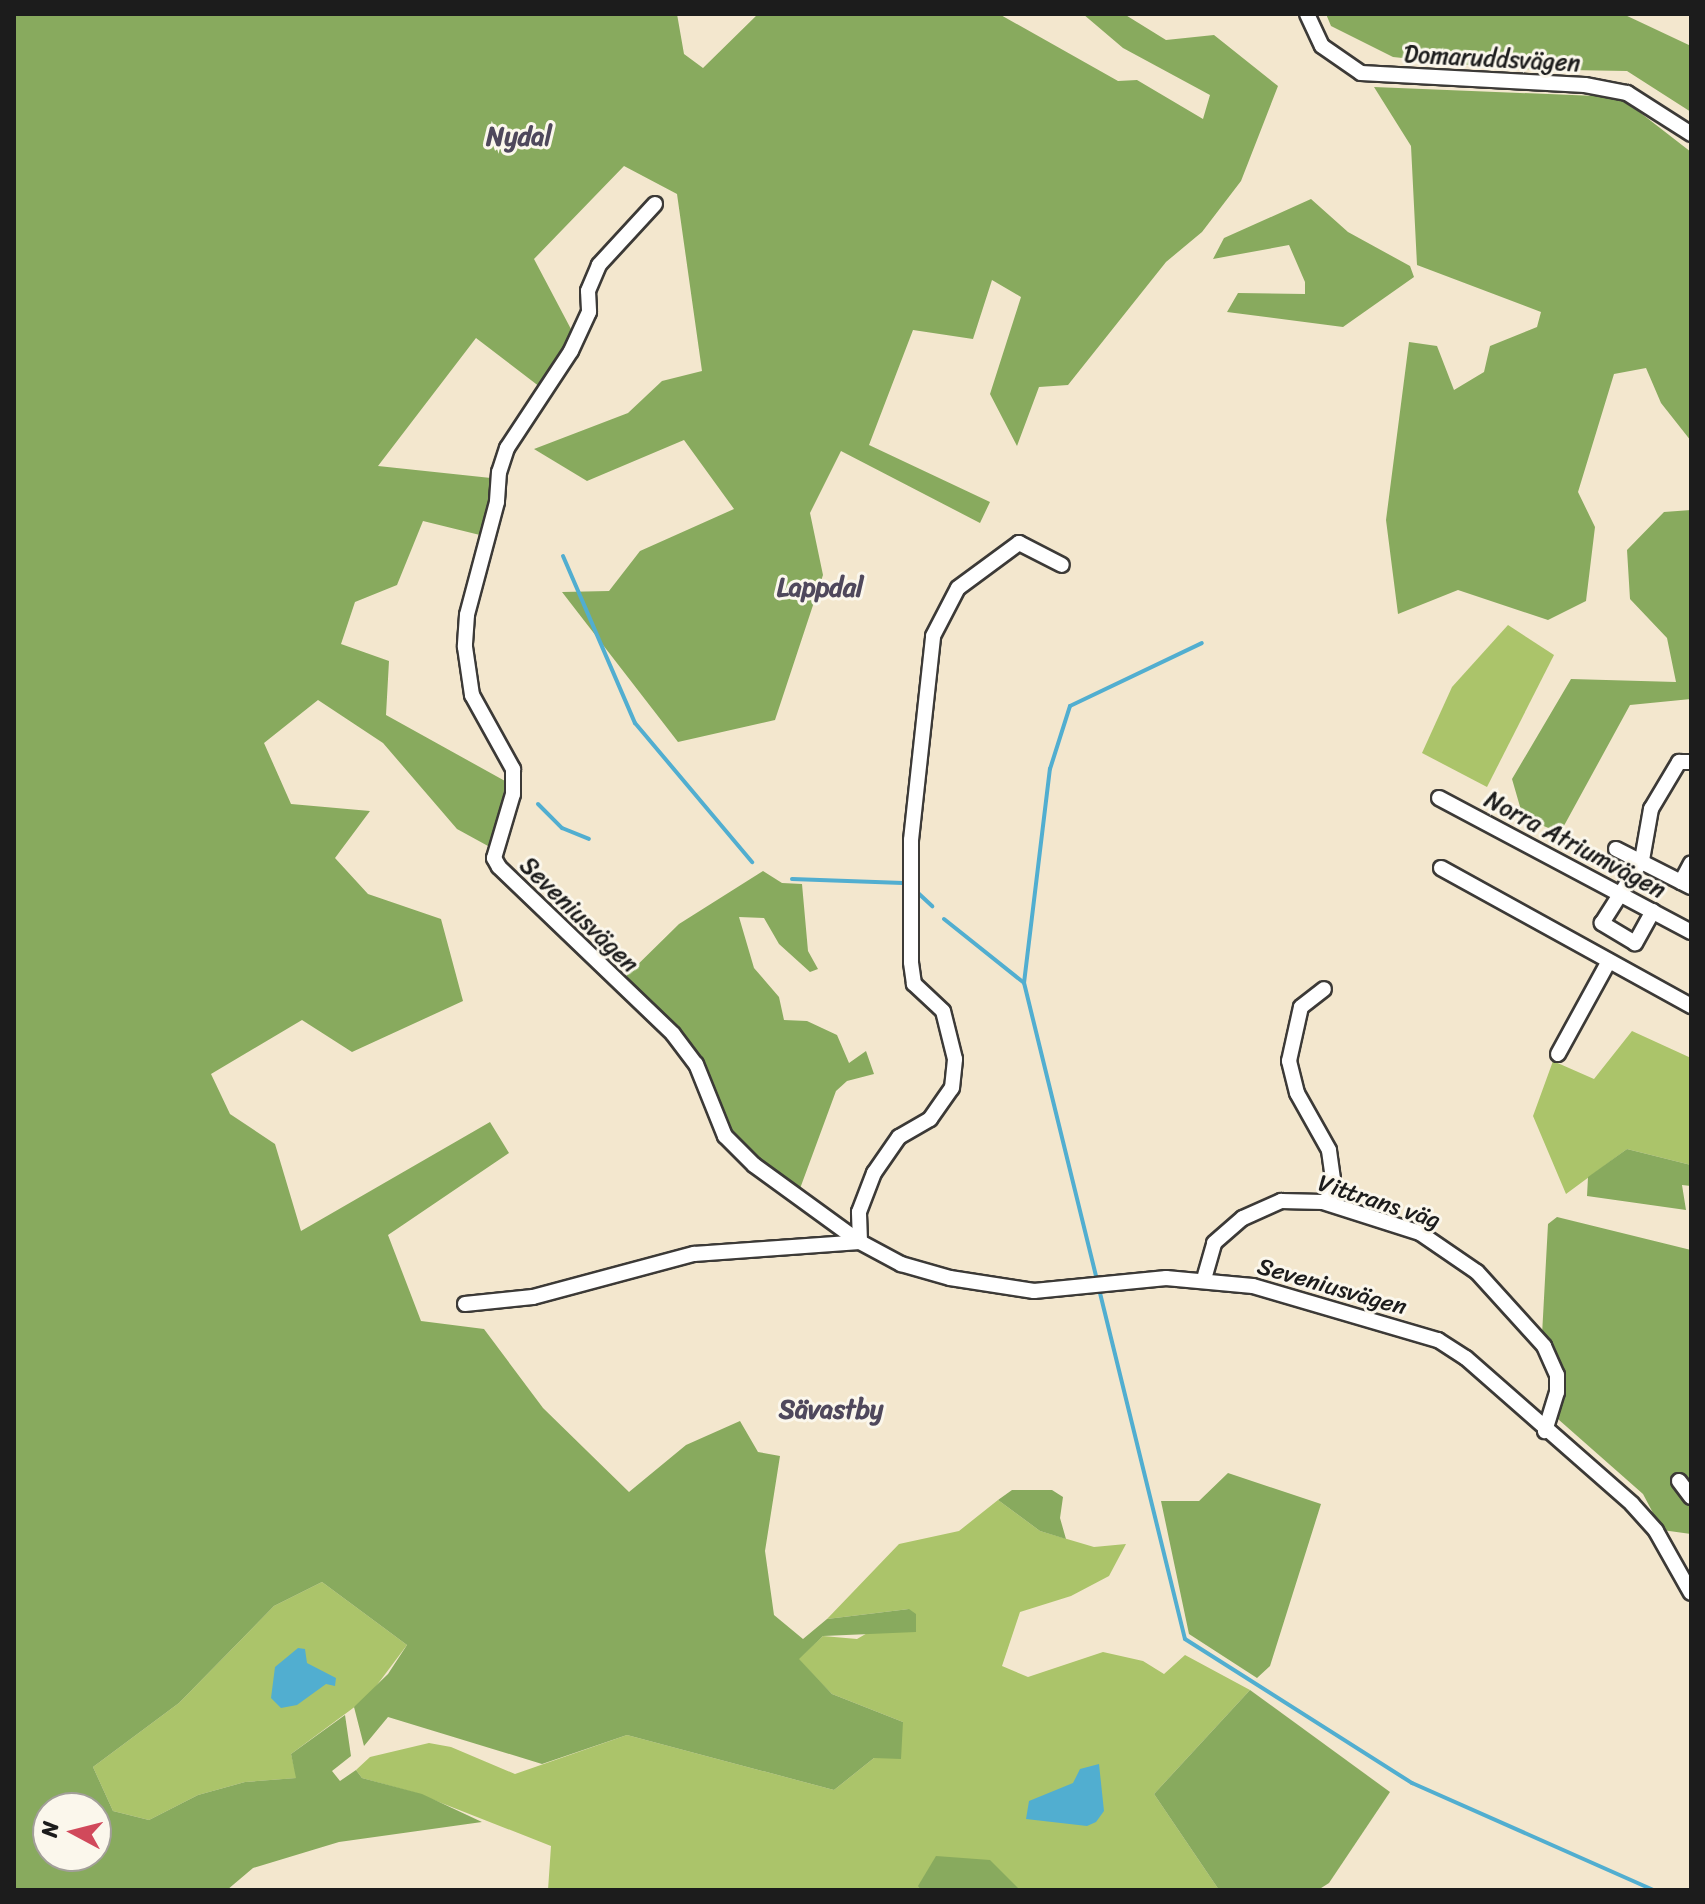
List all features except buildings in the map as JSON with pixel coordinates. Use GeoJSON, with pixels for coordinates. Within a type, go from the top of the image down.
{"type":"FeatureCollection","features":[{"type":"Feature","properties":{"kind":"street","name":"Domaruddsvägen"},"geometry":{"type":"LineString","coordinates":[[1307,14],[1322,46],[1361,73],[1585,85],[1627,93],[1691,134]]}},
{"type":"Feature","properties":{"kind":"street","name":"Seveniusvägen"},"geometry":{"type":"LineString","coordinates":[[655,204],[599,265],[588,291],[589,312],[571,351],[507,448],[499,472],[486,560],[467,615],[465,647],[472,695],[513,769],[513,794],[494,858],[557,926],[673,1034],[696,1064],[725,1136],[754,1165],[860,1242],[901,1264],[958,1280],[1034,1291],[1103,1281],[1204,1279],[1253,1286],[1438,1340],[1466,1358],[1545,1431],[1632,1504],[1656,1531],[1691,1593]]}},
{"type":"Feature","properties":{"kind":"street"},"geometry":{"type":"LineString","coordinates":[[465,1304],[533,1297],[694,1254],[860,1242],[859,1212],[874,1173],[899,1137],[930,1119],[952,1088],[955,1059],[943,1011],[914,984],[911,962],[911,840],[933,636],[958,588],[1019,543],[1062,565]]}},
{"type":"Feature","properties":{"kind":"street"},"geometry":{"type":"LineString","coordinates":[[1588,949],[1618,892],[1642,860],[1651,809],[1679,762],[1691,762]]}},
{"type":"Feature","properties":{"kind":"street","name":"Norra Atriumvägen"},"geometry":{"type":"LineString","coordinates":[[1439,798],[1691,932]]}},
{"type":"Feature","properties":{"kind":"street"},"geometry":{"type":"LineString","coordinates":[[1616,849],[1686,884],[1691,863]]}},
{"type":"Feature","properties":{"kind":"street"},"geometry":{"type":"LineString","coordinates":[[1441,868],[1691,1006]]}},
{"type":"Feature","properties":{"kind":"street"},"geometry":{"type":"LineString","coordinates":[[1558,1054],[1653,911]]}},
{"type":"Feature","properties":{"kind":"street"},"geometry":{"type":"LineString","coordinates":[[1602,923],[1636,940]]}},
{"type":"Feature","properties":{"kind":"street"},"geometry":{"type":"LineString","coordinates":[[1323,1202],[1331,1196],[1333,1179],[1329,1150],[1297,1093],[1289,1061],[1301,1007],[1324,989]]}},
{"type":"Feature","properties":{"kind":"street","name":"Vittrans väg"},"geometry":{"type":"LineString","coordinates":[[1204,1279],[1214,1243],[1243,1218],[1281,1201],[1323,1202],[1420,1233],[1455,1253],[1510,1305],[1544,1346],[1557,1375],[1555,1404],[1545,1431]]}},
{"type":"Feature","properties":{"kind":"street"},"geometry":{"type":"LineString","coordinates":[[1679,1481],[1691,1497]]}},
{"type":"Feature","properties":{"kind":"green space"},"geometry":{"type":"Polygon","coordinates":[[[14,14],[677,14],[684,54],[703,68],[758,14],[999,14],[1118,81],[1137,80],[1203,119],[1210,95],[1123,48],[1083,14],[1124,14],[1166,40],[1214,35],[1278,86],[1241,181],[1202,232],[1166,262],[1068,385],[1039,387],[1017,446],[990,394],[1021,297],[992,280],[973,339],[913,330],[869,445],[990,502],[980,523],[841,451],[810,513],[823,575],[775,720],[678,742],[562,592],[609,591],[640,551],[734,509],[684,440],[587,481],[534,449],[628,413],[662,381],[702,371],[677,194],[624,166],[534,259],[572,331],[540,387],[476,338],[378,466],[491,478],[484,536],[423,521],[397,585],[355,602],[341,644],[389,661],[386,715],[505,781],[502,810],[488,846],[457,829],[383,743],[318,700],[264,743],[291,804],[370,811],[335,858],[368,894],[441,919],[463,1001],[352,1052],[302,1020],[211,1074],[230,1114],[275,1144],[301,1231],[490,1122],[509,1153],[388,1235],[421,1321],[484,1329],[543,1408],[629,1492],[686,1445],[740,1421],[758,1452],[780,1456],[765,1551],[774,1615],[803,1639],[827,1619],[909,1609],[916,1614],[916,1632],[823,1636],[799,1659],[832,1694],[903,1722],[901,1759],[874,1758],[834,1790],[627,1735],[542,1764],[388,1717],[364,1746],[354,1707],[388,1674],[407,1645],[322,1582],[274,1606],[179,1703],[93,1767],[104,1792],[32,1792],[32,1872],[112,1872],[112,1809],[149,1820],[198,1795],[245,1782],[296,1778],[291,1754],[345,1715],[351,1756],[332,1771],[340,1781],[356,1770],[362,1778],[422,1794],[482,1822],[339,1842],[253,1868],[227,1890],[14,1890],[14,14]]]}},
{"type":"Feature","properties":{"kind":"green space"},"geometry":{"type":"Polygon","coordinates":[[[1326,14],[1623,14],[1691,46],[1691,112],[1627,71],[1507,69],[1393,57],[1331,26],[1326,14]]]}},
{"type":"Feature","properties":{"kind":"green space"},"geometry":{"type":"Polygon","coordinates":[[[1374,87],[1620,97],[1691,152],[1691,441],[1661,403],[1646,368],[1614,374],[1578,492],[1595,527],[1586,601],[1548,620],[1458,590],[1398,614],[1386,520],[1409,342],[1437,346],[1454,390],[1484,372],[1490,346],[1537,327],[1541,312],[1417,265],[1411,146],[1374,87]]]}},
{"type":"Feature","properties":{"kind":"green space"},"geometry":{"type":"Polygon","coordinates":[[[1311,199],[1348,232],[1410,266],[1414,277],[1343,327],[1227,312],[1238,293],[1305,294],[1305,282],[1289,245],[1213,259],[1224,238],[1311,199]]]}},
{"type":"Feature","properties":{"kind":"green space"},"geometry":{"type":"Polygon","coordinates":[[[1691,510],[1691,699],[1630,705],[1560,833],[1523,817],[1512,779],[1571,679],[1676,682],[1667,638],[1630,599],[1627,550],[1664,512],[1691,510]]]}},
{"type":"Feature","properties":{"kind":"green space"},"geometry":{"type":"Polygon","coordinates":[[[1508,625],[1554,655],[1487,787],[1422,753],[1452,687],[1508,625]]]}},
{"type":"Feature","properties":{"kind":"green space"},"geometry":{"type":"Polygon","coordinates":[[[763,871],[782,883],[802,884],[808,951],[818,969],[810,972],[779,944],[764,918],[739,917],[754,968],[779,997],[784,1020],[807,1021],[837,1035],[849,1063],[866,1051],[874,1074],[847,1081],[836,1091],[798,1194],[740,1148],[717,1112],[694,1046],[621,981],[679,924],[763,871]]]}},
{"type":"Feature","properties":{"kind":"green space"},"geometry":{"type":"Polygon","coordinates":[[[1632,1031],[1691,1058],[1691,1165],[1627,1149],[1566,1194],[1533,1116],[1553,1061],[1594,1079],[1632,1031]]]}},
{"type":"Feature","properties":{"kind":"green space"},"geometry":{"type":"Polygon","coordinates":[[[1627,1149],[1691,1165],[1691,1186],[1682,1185],[1686,1210],[1587,1196],[1588,1177],[1627,1149]]]}},
{"type":"Feature","properties":{"kind":"green space"},"geometry":{"type":"Polygon","coordinates":[[[1557,1217],[1691,1250],[1691,1534],[1662,1530],[1643,1494],[1550,1412],[1552,1383],[1542,1335],[1548,1224],[1557,1217]]]}},
{"type":"Feature","properties":{"kind":"green space"},"geometry":{"type":"Polygon","coordinates":[[[1228,1473],[1321,1504],[1270,1666],[1257,1678],[1189,1634],[1161,1501],[1199,1501],[1228,1473]]]}},
{"type":"Feature","properties":{"kind":"green space"},"geometry":{"type":"Polygon","coordinates":[[[1012,1490],[1052,1490],[1063,1497],[1060,1518],[1066,1539],[1040,1531],[998,1500],[1012,1490]]]}},
{"type":"Feature","properties":{"kind":"green space"},"geometry":{"type":"Polygon","coordinates":[[[998,1500],[1040,1531],[1094,1547],[1126,1544],[1109,1576],[1071,1596],[1020,1612],[1002,1666],[1028,1677],[1103,1652],[1143,1661],[1164,1674],[1185,1655],[1250,1690],[1154,1794],[1219,1890],[548,1890],[551,1846],[416,1793],[362,1778],[356,1770],[370,1757],[429,1743],[451,1747],[515,1774],[627,1735],[834,1790],[874,1758],[903,1722],[832,1694],[798,1659],[823,1636],[857,1639],[909,1609],[827,1619],[899,1544],[959,1531],[998,1500]]]}},
{"type":"Feature","properties":{"kind":"green space"},"geometry":{"type":"Polygon","coordinates":[[[322,1582],[407,1645],[368,1697],[291,1754],[297,1778],[245,1782],[198,1795],[149,1820],[113,1811],[112,1792],[104,1792],[93,1767],[179,1703],[274,1606],[322,1582]]]}},
{"type":"Feature","properties":{"kind":"green space"},"geometry":{"type":"Polygon","coordinates":[[[1250,1690],[1390,1792],[1329,1883],[1318,1890],[1219,1890],[1154,1794],[1250,1690]]]}},
{"type":"Feature","properties":{"kind":"green space"},"geometry":{"type":"Polygon","coordinates":[[[936,1856],[990,1860],[1020,1890],[921,1890],[918,1886],[936,1856]]]}},
{"type":"Feature","properties":{"kind":"water"},"geometry":{"type":"Polygon","coordinates":[[[298,1648],[305,1649],[307,1663],[336,1678],[335,1686],[326,1684],[297,1705],[281,1708],[271,1698],[275,1667],[298,1648]]]}},
{"type":"Feature","properties":{"kind":"water"},"geometry":{"type":"Polygon","coordinates":[[[1099,1764],[1104,1811],[1096,1822],[1087,1826],[1026,1819],[1029,1801],[1073,1783],[1080,1769],[1099,1764]]]}},
{"type":"Feature","properties":{"kind":"waterway"},"geometry":{"type":"LineString","coordinates":[[563,556],[635,723],[752,862]]}},
{"type":"Feature","properties":{"kind":"waterway"},"geometry":{"type":"LineString","coordinates":[[1097,1280],[1024,983],[1050,769],[1070,706],[1202,643]]}},
{"type":"Feature","properties":{"kind":"waterway"},"geometry":{"type":"LineString","coordinates":[[538,804],[562,828],[589,839]]}},
{"type":"Feature","properties":{"kind":"waterway"},"geometry":{"type":"LineString","coordinates":[[792,879],[903,883]]}},
{"type":"Feature","properties":{"kind":"waterway"},"geometry":{"type":"LineString","coordinates":[[917,892],[932,906]]}},
{"type":"Feature","properties":{"kind":"waterway"},"geometry":{"type":"LineString","coordinates":[[944,919],[1023,982]]}},
{"type":"Feature","properties":{"kind":"waterway"},"geometry":{"type":"LineString","coordinates":[[1099,1289],[1185,1639],[1412,1783],[1653,1890]]}},
{"type":"Feature","properties":{"kind":"district","name":"Nydal"},"geometry":{"type":"Point","coordinates":[519,137]}},
{"type":"Feature","properties":{"kind":"district","name":"Lappdal"},"geometry":{"type":"Point","coordinates":[820,588]}},
{"type":"Feature","properties":{"kind":"district","name":"Sävastby"},"geometry":{"type":"Point","coordinates":[831,1410]}}]}
